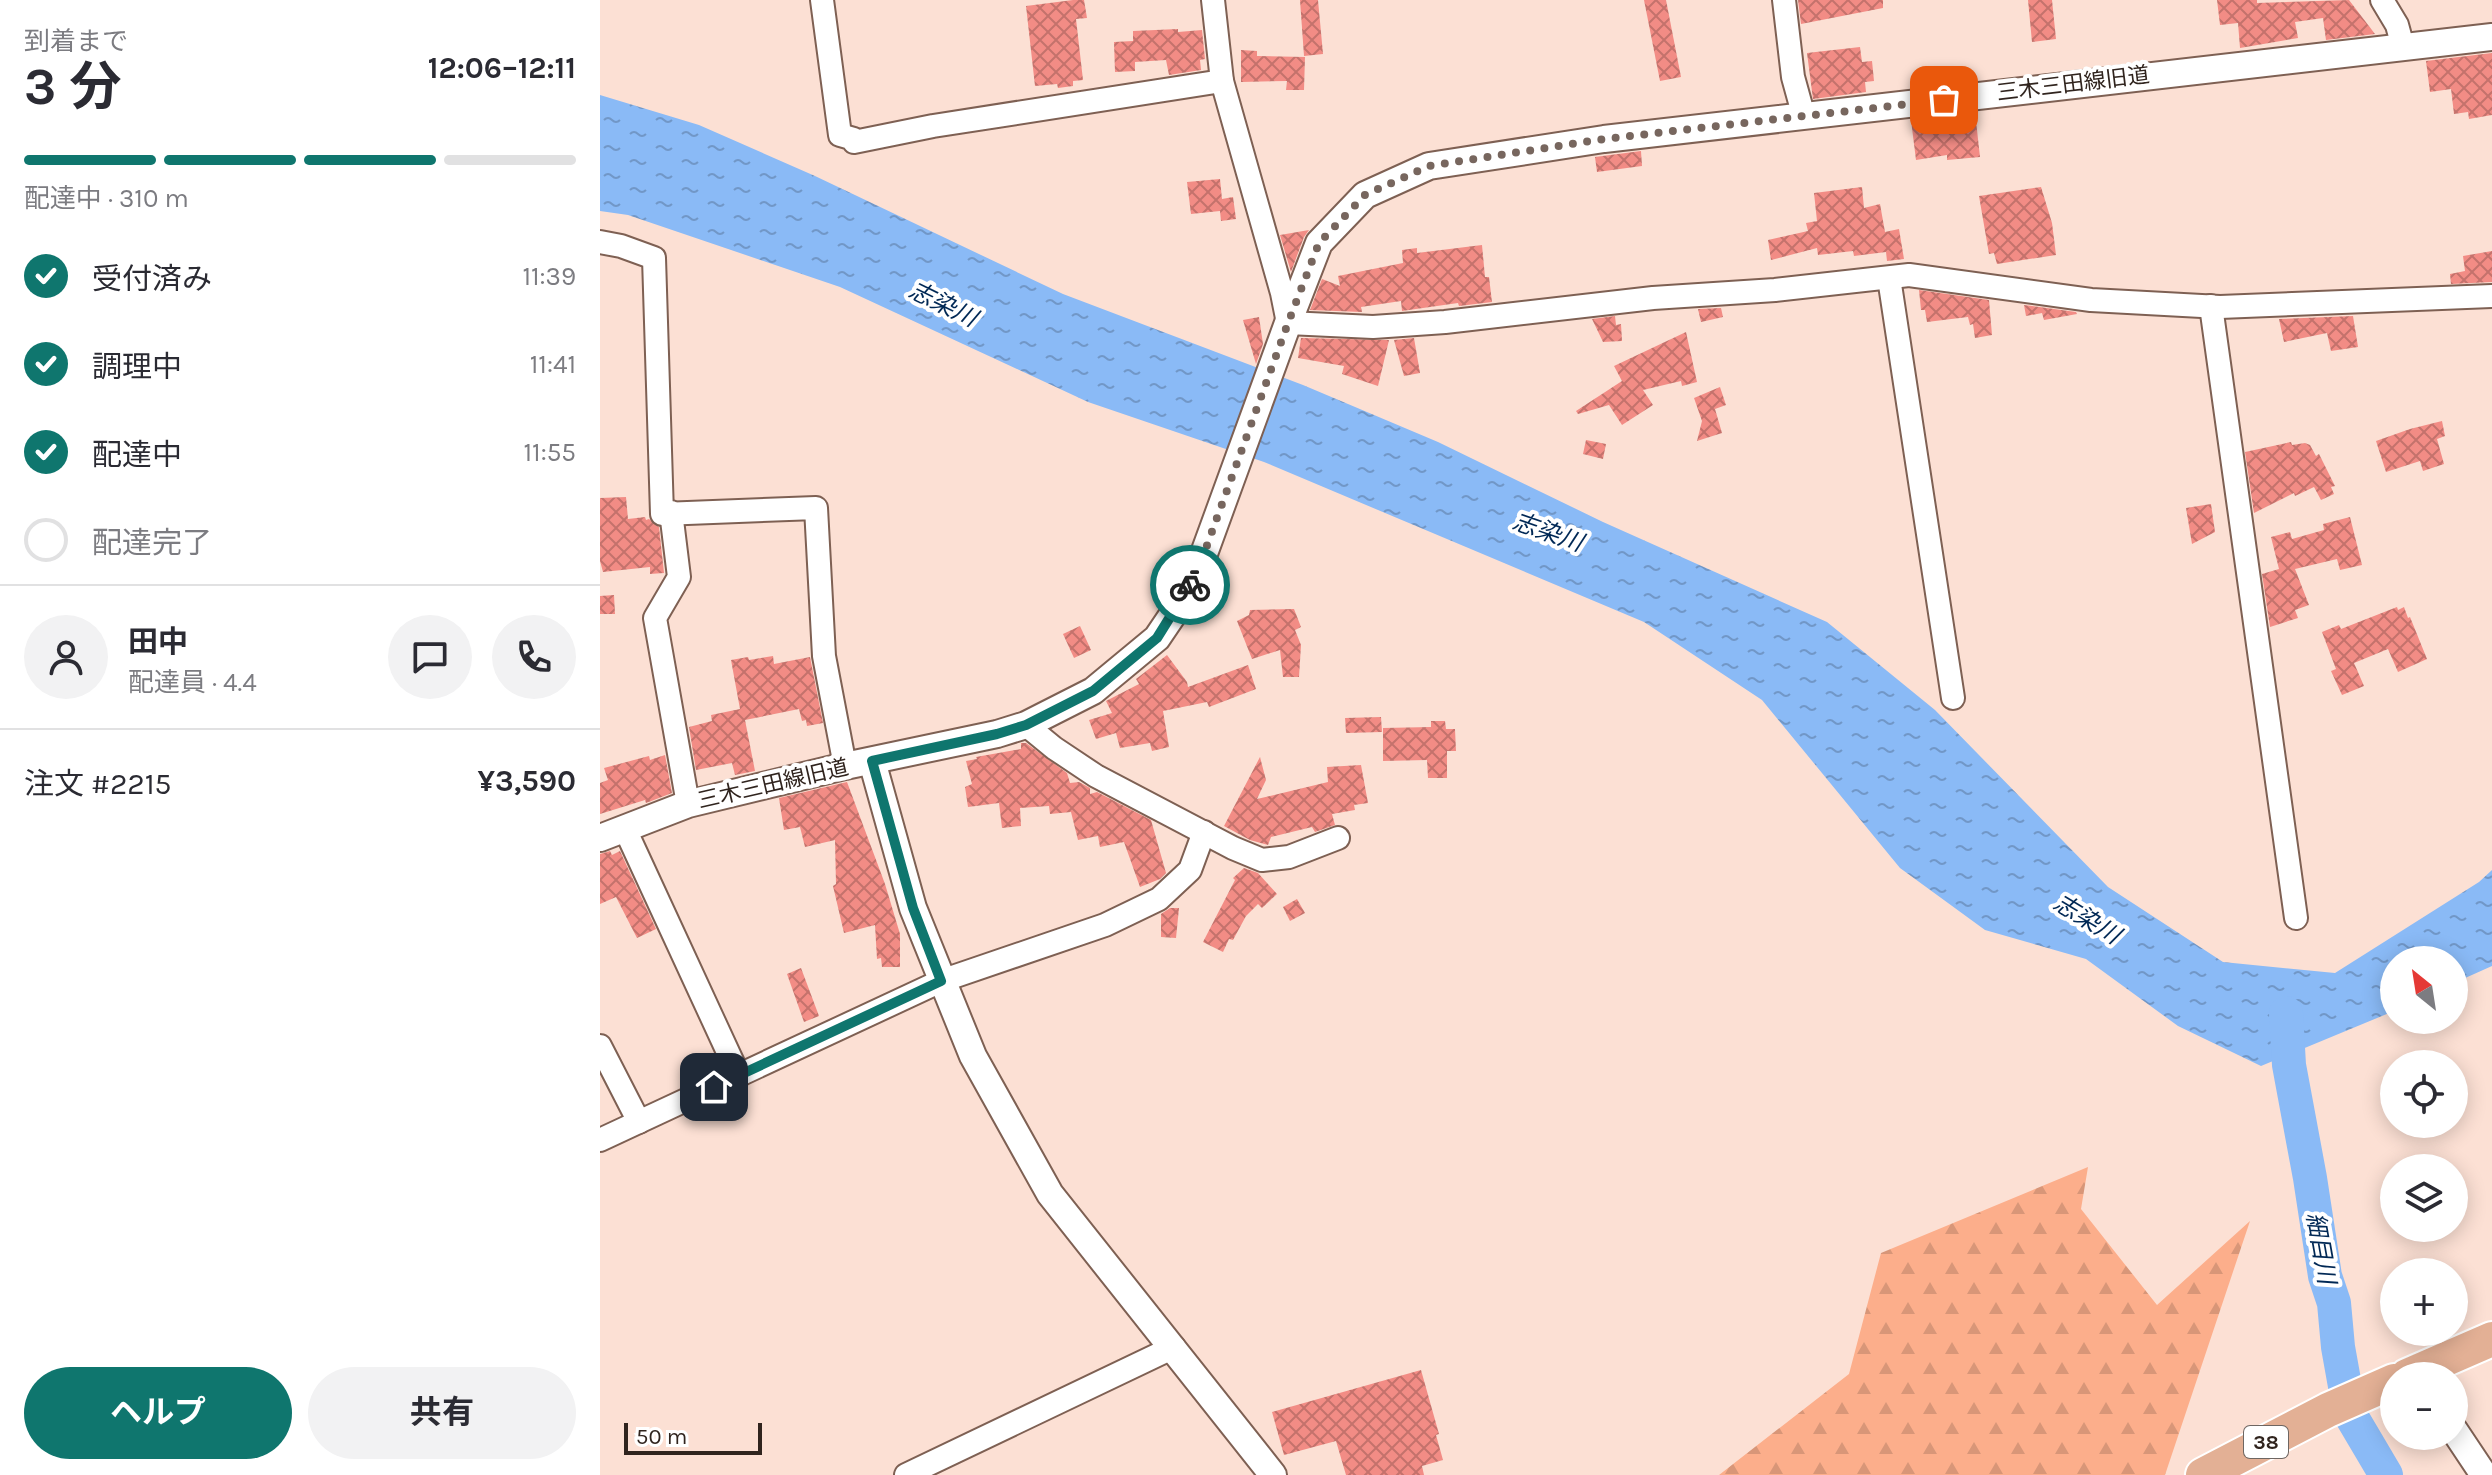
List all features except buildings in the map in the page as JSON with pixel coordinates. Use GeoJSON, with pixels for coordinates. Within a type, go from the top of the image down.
{"type":"FeatureCollection","features":[{"type":"Feature","properties":{"kind":"main road","name":"38"},"geometry":{"type":"LineString","coordinates":[[2439,1362],[2492,1339]]}},
{"type":"Feature","properties":{"kind":"main road","name":"38"},"geometry":{"type":"LineString","coordinates":[[2203,1475],[2328,1410],[2380,1388]]}},
{"type":"Feature","properties":{"kind":"street"},"geometry":{"type":"LineString","coordinates":[[822,0],[840,135],[854,139],[854,142],[933,126],[1222,81]]}},
{"type":"Feature","properties":{"kind":"street"},"geometry":{"type":"LineString","coordinates":[[1213,0],[1222,81],[1288,323],[1373,327],[1445,322],[1653,298],[1775,290],[1909,275],[2091,300],[2211,306],[2311,305],[2492,296]]}},
{"type":"Feature","properties":{"kind":"street"},"geometry":{"type":"LineString","coordinates":[[1784,0],[1793,77],[1804,117]]}},
{"type":"Feature","properties":{"kind":"street"},"geometry":{"type":"LineString","coordinates":[[2382,0],[2397,25],[2403,47]]}},
{"type":"Feature","properties":{"kind":"street","name":"三木三田線旧道"},"geometry":{"type":"LineString","coordinates":[[612,834],[688,804],[997,734],[1026,725],[1093,691],[1157,638],[1198,570],[1319,243],[1365,195],[1429,166],[1604,139],[2492,37]]}},
{"type":"Feature","properties":{"kind":"street"},"geometry":{"type":"LineString","coordinates":[[600,242],[654,258],[662,514],[816,508],[824,656],[845,766]]}},
{"type":"Feature","properties":{"kind":"street"},"geometry":{"type":"LineString","coordinates":[[1889,278],[1953,698]]}},
{"type":"Feature","properties":{"kind":"street"},"geometry":{"type":"LineString","coordinates":[[2211,306],[2296,918]]}},
{"type":"Feature","properties":{"kind":"street"},"geometry":{"type":"LineString","coordinates":[[671,512],[679,577],[655,618],[688,804]]}},
{"type":"Feature","properties":{"kind":"street"},"geometry":{"type":"LineString","coordinates":[[1026,725],[1096,776],[1262,860],[1289,857],[1338,838]]}},
{"type":"Feature","properties":{"kind":"street"},"geometry":{"type":"LineString","coordinates":[[872,761],[913,908],[941,981],[973,1056],[1050,1194],[1273,1475]]}},
{"type":"Feature","properties":{"kind":"street"},"geometry":{"type":"LineString","coordinates":[[600,1140],[941,981],[1105,925],[1159,899],[1190,870],[1204,832]]}},
{"type":"Feature","properties":{"kind":"street"},"geometry":{"type":"LineString","coordinates":[[612,834],[739,1076]]}},
{"type":"Feature","properties":{"kind":"street"},"geometry":{"type":"LineString","coordinates":[[600,1046],[639,1122]]}},
{"type":"Feature","properties":{"kind":"street"},"geometry":{"type":"LineString","coordinates":[[906,1475],[1174,1347]]}},
{"type":"Feature","properties":{"kind":"street"},"geometry":{"type":"LineString","coordinates":[[2467,1450],[2484,1475]]}},
{"type":"Feature","properties":{"kind":"green space"},"geometry":{"type":"Polygon","coordinates":[[[2088,1167],[2081,1209],[2157,1305],[2250,1221],[2165,1475],[1719,1475],[1849,1374],[1881,1253],[2088,1167]]]}},
{"type":"Feature","properties":{"kind":"water","name":"志染川"},"geometry":{"type":"Polygon","coordinates":[[[600,95],[699,125],[815,176],[1063,294],[1303,385],[1438,442],[1603,522],[1827,622],[1935,710],[2108,887],[2223,962],[2335,973],[2479,882],[2492,870],[2492,966],[2468,977],[2468,946],[2380,946],[2380,1017],[2261,1066],[2178,1026],[2086,959],[1985,930],[1900,868],[1762,700],[1644,622],[1264,462],[1088,402],[840,287],[628,215],[600,211],[600,95]]]}},
{"type":"Feature","properties":{"kind":"waterway","name":"細目川"},"geometry":{"type":"LineString","coordinates":[[2286,1013],[2289,1065],[2325,1276],[2334,1303],[2350,1414],[2386,1475]]}},
{"type":"Feature","properties":{"kind":"way so far"},"geometry":{"type":"LineString","coordinates":[[1190,585],[1319,243],[1365,195],[1429,166],[1604,139],[1944,100]]}},
{"type":"Feature","properties":{"kind":"route"},"geometry":{"type":"LineString","coordinates":[[714,1087],[941,981],[913,908],[872,761],[1026,725],[1093,691],[1157,638],[1190,585]]}}]}
